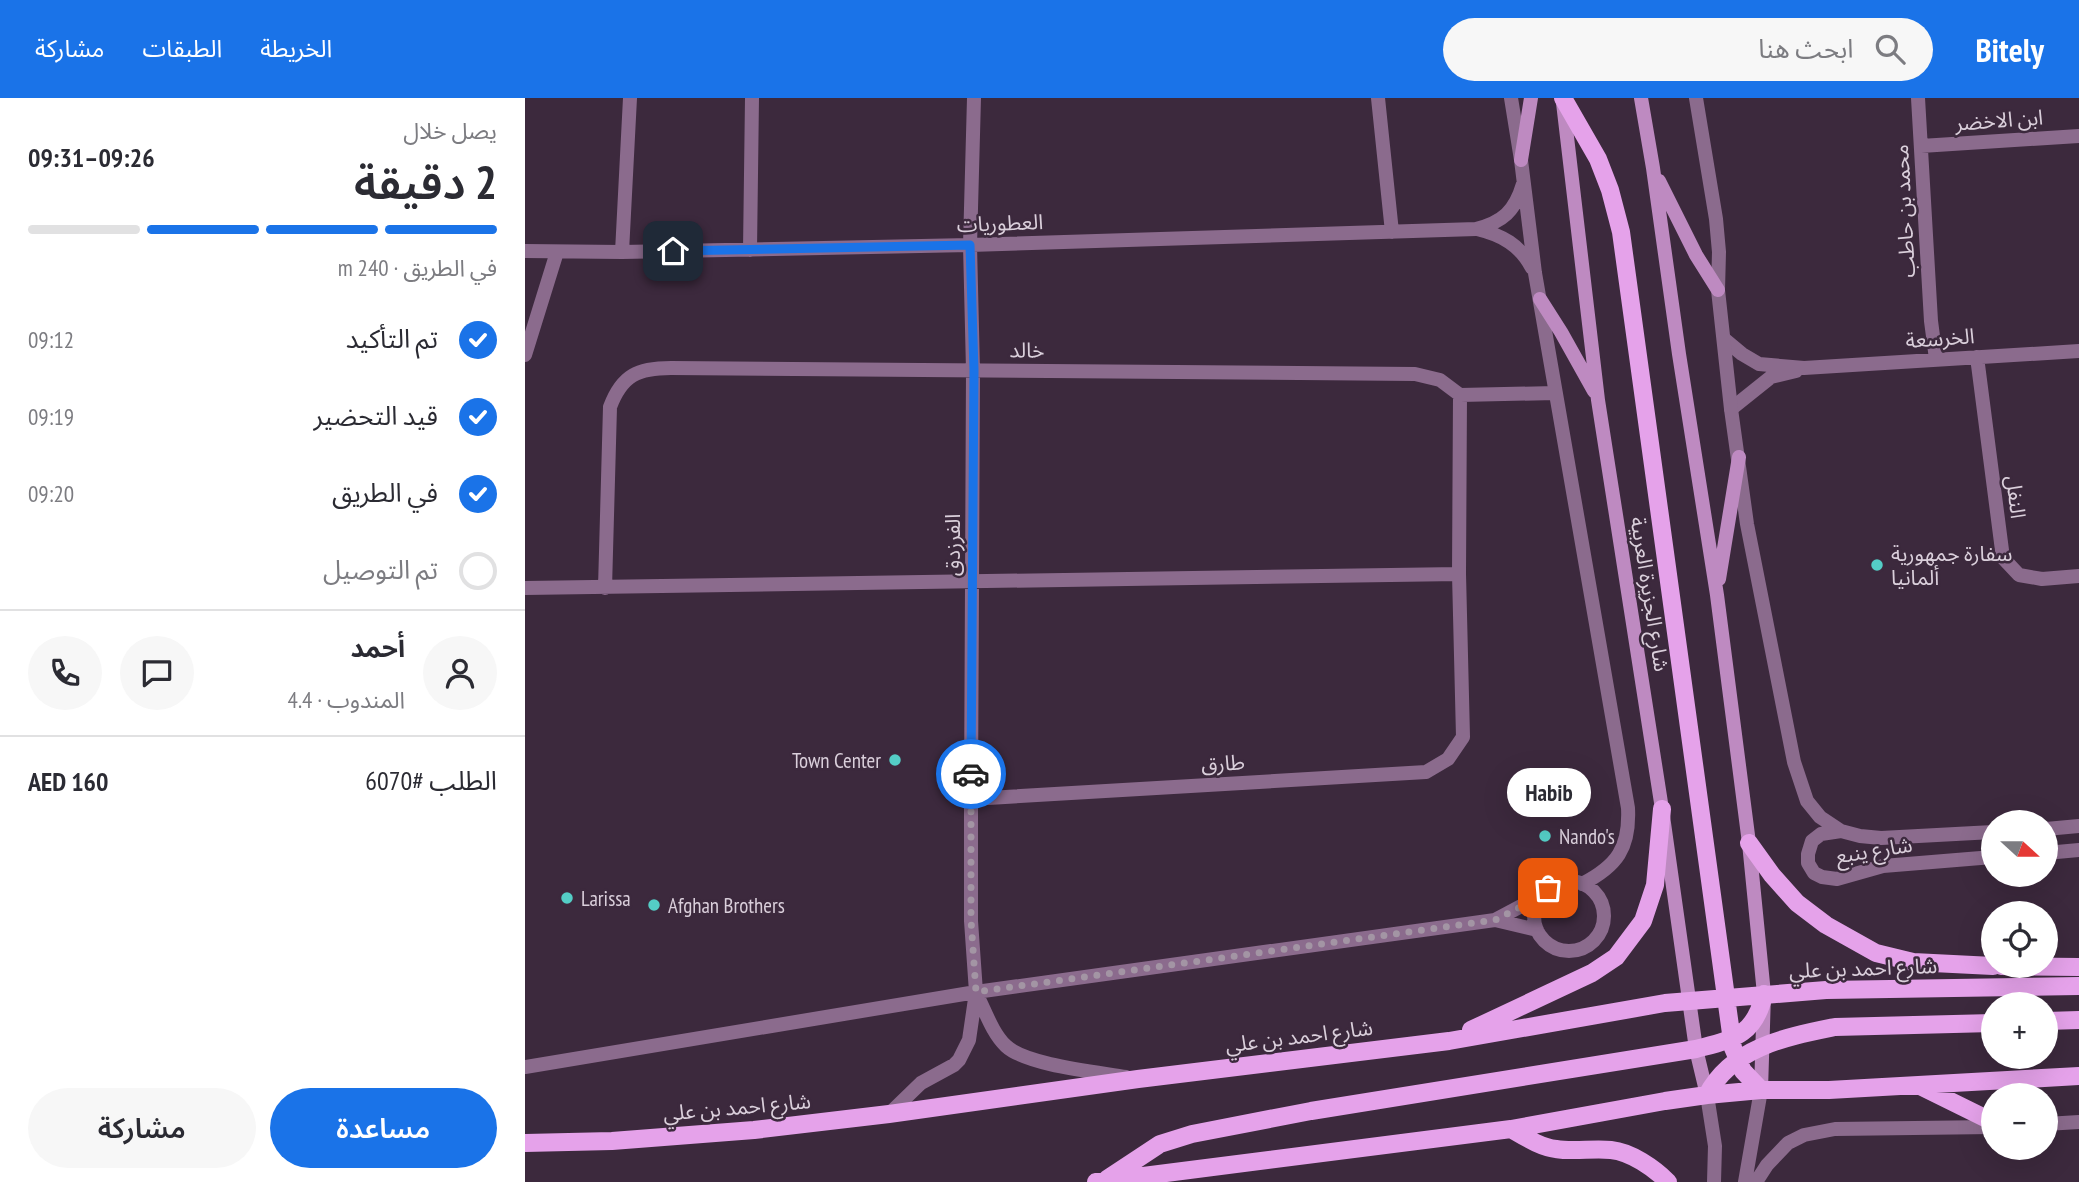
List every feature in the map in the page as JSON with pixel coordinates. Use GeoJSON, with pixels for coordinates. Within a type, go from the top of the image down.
{"type":"FeatureCollection","features":[{"type":"Feature","properties":{"kind":"main road"},"geometry":{"type":"LineString","coordinates":[[1521,160],[1531,98]]}},
{"type":"Feature","properties":{"kind":"main road"},"geometry":{"type":"LineString","coordinates":[[1563,98],[1598,159],[1621,233],[1732,1039],[1743,1071],[1761,1090]]}},
{"type":"Feature","properties":{"kind":"main road","name":"شارع الجزيرة العربية"},"geometry":{"type":"LineString","coordinates":[[1563,98],[1598,400],[1663,809],[1696,1049],[1707,1095]]}},
{"type":"Feature","properties":{"kind":"main road"},"geometry":{"type":"LineString","coordinates":[[1641,98],[1717,595],[1749,844],[1764,994],[1761,1090]]}},
{"type":"Feature","properties":{"kind":"main road"},"geometry":{"type":"LineString","coordinates":[[1653,168],[1696,255],[1718,290]]}},
{"type":"Feature","properties":{"kind":"main road"},"geometry":{"type":"LineString","coordinates":[[1540,299],[1561,331],[1598,400]]}},
{"type":"Feature","properties":{"kind":"main road"},"geometry":{"type":"LineString","coordinates":[[1717,595],[1739,457]]}},
{"type":"Feature","properties":{"kind":"main road"},"geometry":{"type":"LineString","coordinates":[[1449,1041],[1592,973],[1616,957],[1643,921],[1655,885],[1663,809]]}},
{"type":"Feature","properties":{"kind":"main road"},"geometry":{"type":"LineString","coordinates":[[1749,844],[1772,875],[1804,909],[1826,925],[1876,953],[1913,962],[1981,965]]}},
{"type":"Feature","properties":{"kind":"main road"},"geometry":{"type":"LineString","coordinates":[[2058,967],[2079,967]]}},
{"type":"Feature","properties":{"kind":"main road","name":"شارع احمد بن علي"},"geometry":{"type":"LineString","coordinates":[[525,1143],[612,1141],[754,1130],[889,1114],[1138,1079],[1449,1041],[1665,1003],[1826,990],[2079,986]]}},
{"type":"Feature","properties":{"kind":"main road"},"geometry":{"type":"LineString","coordinates":[[1104,1181],[1160,1144],[1192,1134],[1311,1111],[1696,1049],[1732,1039],[1742,1035],[1757,1017],[1764,994]]}},
{"type":"Feature","properties":{"kind":"main road"},"geometry":{"type":"LineString","coordinates":[[2058,1021],[2079,1020]]}},
{"type":"Feature","properties":{"kind":"main road"},"geometry":{"type":"LineString","coordinates":[[1707,1095],[1719,1076],[1737,1059],[1763,1046],[1835,1027],[1981,1023]]}},
{"type":"Feature","properties":{"kind":"main road"},"geometry":{"type":"LineString","coordinates":[[1096,1182],[1511,1129],[1707,1095],[1761,1090],[1829,1090],[2079,1076]]}},
{"type":"Feature","properties":{"kind":"main road"},"geometry":{"type":"LineString","coordinates":[[1919,1085],[1981,1118]]}},
{"type":"Feature","properties":{"kind":"main road"},"geometry":{"type":"LineString","coordinates":[[1511,1129],[1554,1149],[1613,1149],[1631,1156],[1668,1182]]}},
{"type":"Feature","properties":{"kind":"street"},"geometry":{"type":"LineString","coordinates":[[622,252],[630,98]]}},
{"type":"Feature","properties":{"kind":"street"},"geometry":{"type":"LineString","coordinates":[[750,250],[752,98]]}},
{"type":"Feature","properties":{"kind":"street","name":"الفرزدق"},"geometry":{"type":"LineString","coordinates":[[889,1114],[921,1083],[954,1066],[959,1060],[969,1040],[976,992],[971,920],[974,370],[970,245],[974,98]]}},
{"type":"Feature","properties":{"kind":"street"},"geometry":{"type":"LineString","coordinates":[[1378,98],[1392,232]]}},
{"type":"Feature","properties":{"kind":"street"},"geometry":{"type":"LineString","coordinates":[[1511,98],[1535,273],[1629,818],[1624,846],[1615,862],[1582,884]]}},
{"type":"Feature","properties":{"kind":"street"},"geometry":{"type":"LineString","coordinates":[[1696,98],[1716,219],[1718,290],[1747,524],[1794,762],[1807,801],[1820,817],[1841,831]]}},
{"type":"Feature","properties":{"kind":"street","name":"محمد بن حاطب"},"geometry":{"type":"LineString","coordinates":[[1918,98],[1931,321],[1936,359]]}},
{"type":"Feature","properties":{"kind":"street","name":"ابن الاخضر"},"geometry":{"type":"LineString","coordinates":[[1921,146],[2079,136]]}},
{"type":"Feature","properties":{"kind":"street","name":"العطوريات"},"geometry":{"type":"LineString","coordinates":[[525,251],[622,252],[970,245],[1476,229],[1503,218],[1512,209],[1523,184]]}},
{"type":"Feature","properties":{"kind":"street","name":"العطوريات"},"geometry":{"type":"LineString","coordinates":[[1476,229],[1506,239],[1518,248],[1535,273]]}},
{"type":"Feature","properties":{"kind":"street"},"geometry":{"type":"LineString","coordinates":[[525,355],[557,252]]}},
{"type":"Feature","properties":{"kind":"street","name":"الخرسعة"},"geometry":{"type":"LineString","coordinates":[[1724,339],[1742,354],[1759,363],[1804,368],[2079,351]]}},
{"type":"Feature","properties":{"kind":"street","name":"النفل"},"geometry":{"type":"LineString","coordinates":[[1977,357],[2003,558],[2019,576],[2042,579],[2079,576]]}},
{"type":"Feature","properties":{"kind":"street","name":"خالد"},"geometry":{"type":"LineString","coordinates":[[605,588],[610,407],[617,387],[638,371],[655,368],[1415,374],[1440,380],[1460,395]]}},
{"type":"Feature","properties":{"kind":"street","name":"الخرسعة"},"geometry":{"type":"LineString","coordinates":[[1731,409],[1770,377],[1804,368]]}},
{"type":"Feature","properties":{"kind":"street"},"geometry":{"type":"LineString","coordinates":[[525,588],[1459,574],[1460,395],[1555,393]]}},
{"type":"Feature","properties":{"kind":"street","name":"طارق"},"geometry":{"type":"LineString","coordinates":[[971,799],[1426,772],[1448,760],[1463,737],[1459,574]]}},
{"type":"Feature","properties":{"kind":"street"},"geometry":{"type":"LineString","coordinates":[[2058,828],[2079,826]]}},
{"type":"Feature","properties":{"kind":"street","name":"شارع ينبع"},"geometry":{"type":"LineString","coordinates":[[1981,833],[1871,838],[1841,831],[1818,835],[1812,841],[1808,863],[1819,876],[1837,879],[1883,866],[1981,858]]}},
{"type":"Feature","properties":{"kind":"street"},"geometry":{"type":"LineString","coordinates":[[2058,852],[2079,850]]}},
{"type":"Feature","properties":{"kind":"street"},"geometry":{"type":"LineString","coordinates":[[1569,881],[1582,884],[1597,895],[1602,905],[1602,926],[1591,943],[1571,951],[1560,950],[1542,939],[1534,919],[1535,907],[1548,888],[1557,883],[1569,881]]}},
{"type":"Feature","properties":{"kind":"street"},"geometry":{"type":"LineString","coordinates":[[525,1067],[976,992],[1495,920],[1540,897]]}},
{"type":"Feature","properties":{"kind":"street"},"geometry":{"type":"LineString","coordinates":[[1495,920],[1537,930]]}},
{"type":"Feature","properties":{"kind":"street","name":"الفرزدق"},"geometry":{"type":"LineString","coordinates":[[976,992],[998,1037],[1012,1051],[1037,1061],[1138,1079]]}},
{"type":"Feature","properties":{"kind":"street"},"geometry":{"type":"LineString","coordinates":[[1745,1182],[1761,1090]]}},
{"type":"Feature","properties":{"kind":"street"},"geometry":{"type":"LineString","coordinates":[[1707,1095],[1715,1146],[1714,1182]]}},
{"type":"Feature","properties":{"kind":"street"},"geometry":{"type":"LineString","coordinates":[[2058,1123],[2079,1122]]}},
{"type":"Feature","properties":{"kind":"street"},"geometry":{"type":"LineString","coordinates":[[1756,1182],[1767,1165],[1788,1143],[1804,1135],[1835,1129],[1981,1124]]}},
{"type":"Feature","properties":{"kind":"way so far"},"geometry":{"type":"LineString","coordinates":[[971,774],[971,920],[976,992],[1495,920],[1540,897],[1548,888]]}},
{"type":"Feature","properties":{"kind":"place","name":"سفارة جمهورية ألمانيا"},"geometry":{"type":"Point","coordinates":[1877,565]}},
{"type":"Feature","properties":{"kind":"place","name":"Town Center"},"geometry":{"type":"Point","coordinates":[895,760]}},
{"type":"Feature","properties":{"kind":"place","name":"Nando's"},"geometry":{"type":"Point","coordinates":[1545,836]}},
{"type":"Feature","properties":{"kind":"place","name":"Habib"},"geometry":{"type":"Point","coordinates":[1548,888]}},
{"type":"Feature","properties":{"kind":"place","name":"Larissa"},"geometry":{"type":"Point","coordinates":[567,898]}},
{"type":"Feature","properties":{"kind":"place","name":"Afghan Brothers"},"geometry":{"type":"Point","coordinates":[654,905]}},
{"type":"Feature","properties":{"kind":"route"},"geometry":{"type":"LineString","coordinates":[[673,251],[970,245],[974,370],[971,774]]}}]}
